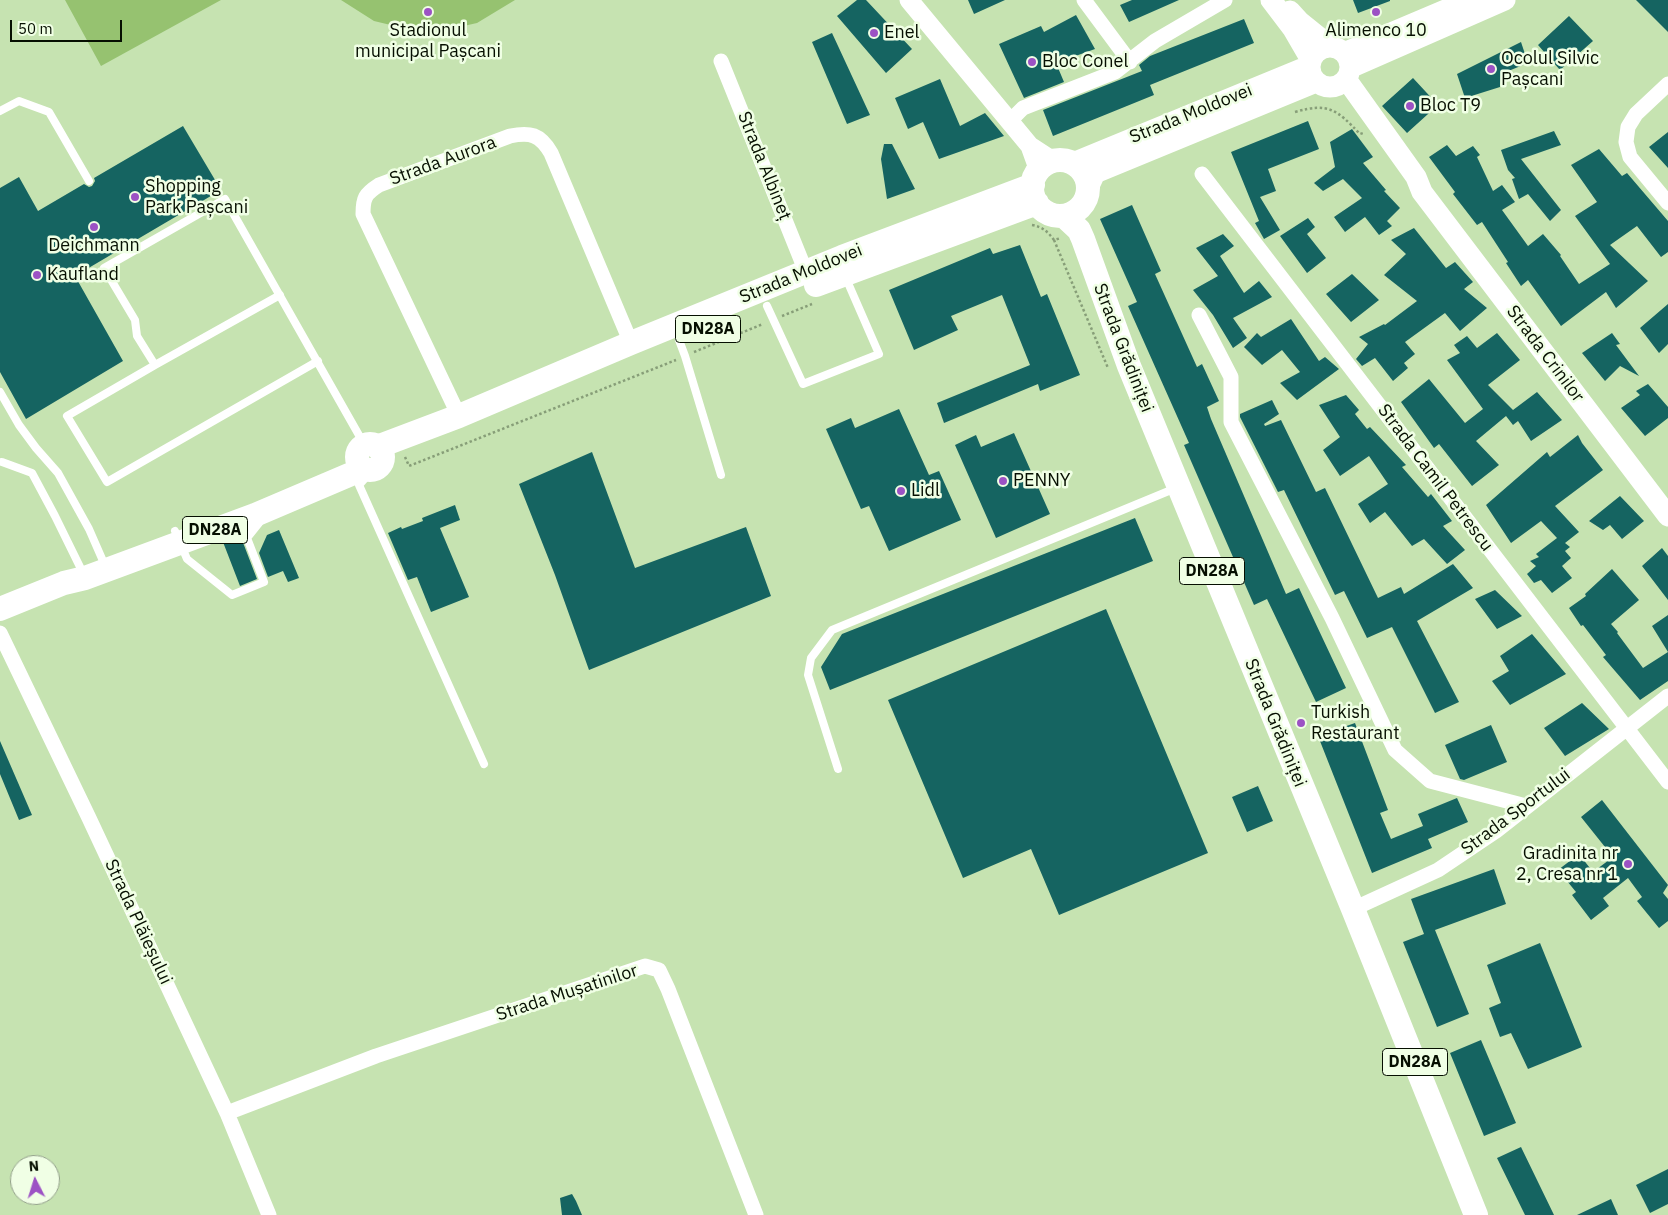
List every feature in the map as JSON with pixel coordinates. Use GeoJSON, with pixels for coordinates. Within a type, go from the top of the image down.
{"type":"FeatureCollection","features":[{"type":"Feature","properties":{"kind":"main road"},"geometry":{"type":"LineString","coordinates":[[1271,0],[1293,29],[1330,68]]}},
{"type":"Feature","properties":{"kind":"main road"},"geometry":{"type":"LineString","coordinates":[[1280,0],[1300,22],[1330,68]]}},
{"type":"Feature","properties":{"kind":"main road","name":"Strada Moldovei"},"geometry":{"type":"LineString","coordinates":[[1075,215],[1094,173],[1330,68],[1469,0]]}},
{"type":"Feature","properties":{"kind":"main road","name":"Strada Moldovei"},"geometry":{"type":"LineString","coordinates":[[0,609],[73,577],[103,561],[255,515],[370,457],[459,416],[806,272],[1505,0]]}},
{"type":"Feature","properties":{"kind":"main road","name":"Strada Crinilor"},"geometry":{"type":"LineString","coordinates":[[1330,68],[1368,130],[1409,182],[1422,192],[1668,516]]}},
{"type":"Feature","properties":{"kind":"main road","name":"Strada Crinilor"},"geometry":{"type":"LineString","coordinates":[[1330,68],[1416,177],[1422,192]]}},
{"type":"Feature","properties":{"kind":"main road","name":"DN28A"},"geometry":{"type":"LineString","coordinates":[[1047,177],[1084,174],[1075,215]]}},
{"type":"Feature","properties":{"kind":"main road"},"geometry":{"type":"LineString","coordinates":[[1047,177],[1042,209],[1050,214],[1075,215]]}},
{"type":"Feature","properties":{"kind":"main road","name":"Strada Moldovei"},"geometry":{"type":"LineString","coordinates":[[73,577],[85,578],[370,457],[682,348],[770,312],[844,274],[1047,177]]}},
{"type":"Feature","properties":{"kind":"main road","name":"Strada Grădiniței"},"geometry":{"type":"LineString","coordinates":[[1075,215],[1129,366],[1353,909],[1476,1215]]}},
{"type":"Feature","properties":{"kind":"street"},"geometry":{"type":"LineString","coordinates":[[909,0],[1010,120],[1030,146],[1047,177]]}},
{"type":"Feature","properties":{"kind":"street"},"geometry":{"type":"LineString","coordinates":[[1084,0],[1130,62]]}},
{"type":"Feature","properties":{"kind":"street"},"geometry":{"type":"LineString","coordinates":[[1010,120],[1023,108],[1115,72],[1155,41],[1225,0]]}},
{"type":"Feature","properties":{"kind":"street","name":"Strada Albineț"},"geometry":{"type":"LineString","coordinates":[[721,61],[806,272]]}},
{"type":"Feature","properties":{"kind":"street"},"geometry":{"type":"LineString","coordinates":[[1668,84],[1636,114],[1628,127],[1626,142],[1630,157],[1668,203]]}},
{"type":"Feature","properties":{"kind":"street","name":"Strada Aurora"},"geometry":{"type":"LineString","coordinates":[[459,416],[363,214],[363,202],[368,192],[379,185],[510,136],[524,133],[535,136],[545,143],[551,153],[631,343]]}},
{"type":"Feature","properties":{"kind":"street","name":"Strada Camil Petrescu"},"geometry":{"type":"LineString","coordinates":[[1202,174],[1668,782]]}},
{"type":"Feature","properties":{"kind":"street"},"geometry":{"type":"LineString","coordinates":[[1199,315],[1231,377],[1231,422],[1332,618],[1395,750],[1430,781],[1526,806]]}},
{"type":"Feature","properties":{"kind":"street","name":"Strada Plăieșului"},"geometry":{"type":"LineString","coordinates":[[0,633],[227,1113],[269,1215]]}},
{"type":"Feature","properties":{"kind":"street","name":"Strada Sportului"},"geometry":{"type":"LineString","coordinates":[[1353,909],[1438,870],[1496,830],[1668,696]]}},
{"type":"Feature","properties":{"kind":"street","name":"Strada Mușatinilor"},"geometry":{"type":"LineString","coordinates":[[227,1113],[376,1056],[645,966],[659,970],[668,989],[756,1215]]}},
{"type":"Feature","properties":{"kind":"lane"},"geometry":{"type":"LineString","coordinates":[[0,111],[19,100],[49,112],[89,181]]}},
{"type":"Feature","properties":{"kind":"lane"},"geometry":{"type":"LineString","coordinates":[[155,366],[137,336],[135,320],[104,268],[225,198],[370,457],[484,764]]}},
{"type":"Feature","properties":{"kind":"lane"},"geometry":{"type":"LineString","coordinates":[[770,312],[803,384],[878,354],[844,274]]}},
{"type":"Feature","properties":{"kind":"lane"},"geometry":{"type":"LineString","coordinates":[[280,295],[67,416],[107,482],[318,362]]}},
{"type":"Feature","properties":{"kind":"lane"},"geometry":{"type":"LineString","coordinates":[[682,348],[722,476]]}},
{"type":"Feature","properties":{"kind":"lane"},"geometry":{"type":"LineString","coordinates":[[0,392],[19,425],[58,473],[89,529],[103,561]]}},
{"type":"Feature","properties":{"kind":"lane"},"geometry":{"type":"LineString","coordinates":[[2,462],[32,473],[55,516],[73,577]]}},
{"type":"Feature","properties":{"kind":"lane"},"geometry":{"type":"LineString","coordinates":[[838,769],[808,675],[811,658],[832,630],[1178,487]]}},
{"type":"Feature","properties":{"kind":"lane"},"geometry":{"type":"LineString","coordinates":[[178,537],[187,559],[232,595],[264,582],[247,538],[259,523],[255,515]]}},
{"type":"Feature","properties":{"kind":"path"},"geometry":{"type":"LineString","coordinates":[[1293,112],[1310,107],[1325,108],[1341,115],[1360,134],[1368,130]]}},
{"type":"Feature","properties":{"kind":"path"},"geometry":{"type":"LineString","coordinates":[[1054,240],[1075,215]]}},
{"type":"Feature","properties":{"kind":"path"},"geometry":{"type":"LineString","coordinates":[[1024,224],[1039,227],[1048,232],[1054,240],[1110,374]]}},
{"type":"Feature","properties":{"kind":"path"},"geometry":{"type":"LineString","coordinates":[[370,457],[409,466],[770,312],[816,302]]}},
{"type":"Feature","properties":{"kind":"green space"},"geometry":{"type":"Polygon","coordinates":[[[65,0],[221,0],[101,66],[65,0]]]}},
{"type":"Feature","properties":{"kind":"green space","name":"Stadionul municipal Pașcani"},"geometry":{"type":"Polygon","coordinates":[[[341,0],[515,0],[477,23],[428,34],[374,21],[341,0]]]}},
{"type":"Feature","properties":{"kind":"building","name":"Enel"},"geometry":{"type":"Polygon","coordinates":[[[857,0],[866,0],[912,49],[886,73],[837,16],[857,0]]]}},
{"type":"Feature","properties":{"kind":"building"},"geometry":{"type":"Polygon","coordinates":[[[968,0],[1005,0],[974,14],[968,0]]]}},
{"type":"Feature","properties":{"kind":"building"},"geometry":{"type":"Polygon","coordinates":[[[1132,0],[1179,0],[1129,22],[1120,5],[1132,0]]]}},
{"type":"Feature","properties":{"kind":"building"},"geometry":{"type":"Polygon","coordinates":[[[1353,0],[1390,0],[1390,1],[1358,13],[1353,0]]]}},
{"type":"Feature","properties":{"kind":"building"},"geometry":{"type":"Polygon","coordinates":[[[1636,0],[1668,0],[1668,32],[1636,0]]]}},
{"type":"Feature","properties":{"kind":"building","name":"Bloc Conel"},"geometry":{"type":"Polygon","coordinates":[[[1076,15],[1095,49],[1056,63],[1064,82],[1024,98],[999,44],[1041,26],[1044,32],[1076,15]]]}},
{"type":"Feature","properties":{"kind":"building"},"geometry":{"type":"Polygon","coordinates":[[[1569,16],[1593,41],[1560,70],[1538,45],[1569,16]]]}},
{"type":"Feature","properties":{"kind":"building"},"geometry":{"type":"Polygon","coordinates":[[[1244,19],[1254,43],[1150,85],[1154,95],[1053,136],[1043,110],[1142,71],[1139,65],[1150,56],[1244,19]]]}},
{"type":"Feature","properties":{"kind":"building"},"geometry":{"type":"Polygon","coordinates":[[[832,33],[870,115],[847,124],[812,42],[832,33]]]}},
{"type":"Feature","properties":{"kind":"building","name":"Ocolul Silvic Pașcani"},"geometry":{"type":"Polygon","coordinates":[[[1521,42],[1528,63],[1501,74],[1500,87],[1465,98],[1457,74],[1521,42]]]}},
{"type":"Feature","properties":{"kind":"building","name":"Bloc T9"},"geometry":{"type":"Polygon","coordinates":[[[1413,78],[1438,105],[1407,133],[1382,106],[1413,78]]]}},
{"type":"Feature","properties":{"kind":"building"},"geometry":{"type":"Polygon","coordinates":[[[940,79],[960,126],[985,113],[1004,136],[939,159],[923,122],[908,129],[895,98],[940,79]]]}},
{"type":"Feature","properties":{"kind":"building"},"geometry":{"type":"Polygon","coordinates":[[[1308,121],[1319,149],[1268,169],[1276,191],[1260,197],[1280,230],[1264,239],[1255,223],[1259,221],[1231,152],[1308,121]]]}},
{"type":"Feature","properties":{"kind":"building"},"geometry":{"type":"Polygon","coordinates":[[[183,126],[221,190],[75,276],[123,361],[26,419],[0,372],[0,188],[19,177],[38,211],[84,184],[89,187],[92,186],[95,181],[94,178],[183,126]]]}},
{"type":"Feature","properties":{"kind":"building"},"geometry":{"type":"Polygon","coordinates":[[[1352,129],[1373,157],[1363,163],[1386,190],[1384,191],[1400,208],[1387,221],[1392,226],[1379,235],[1365,217],[1345,232],[1334,217],[1362,198],[1343,179],[1323,191],[1314,183],[1335,167],[1330,142],[1352,129]]]}},
{"type":"Feature","properties":{"kind":"building"},"geometry":{"type":"Polygon","coordinates":[[[1554,131],[1561,145],[1521,159],[1561,210],[1550,221],[1528,194],[1519,199],[1512,179],[1515,178],[1508,170],[1501,150],[1554,131]]]}},
{"type":"Feature","properties":{"kind":"building"},"geometry":{"type":"Polygon","coordinates":[[[1668,132],[1668,168],[1649,147],[1668,132]]]}},
{"type":"Feature","properties":{"kind":"building"},"geometry":{"type":"Polygon","coordinates":[[[884,144],[892,144],[915,189],[887,199],[881,159],[884,144]]]}},
{"type":"Feature","properties":{"kind":"building"},"geometry":{"type":"Polygon","coordinates":[[[1447,145],[1456,156],[1473,146],[1480,155],[1477,157],[1493,191],[1502,185],[1515,202],[1502,210],[1528,246],[1543,234],[1561,255],[1579,284],[1610,264],[1575,216],[1597,202],[1571,165],[1599,149],[1622,176],[1627,173],[1668,221],[1668,252],[1661,257],[1637,226],[1610,245],[1648,281],[1616,308],[1606,292],[1561,326],[1528,280],[1521,286],[1482,222],[1477,225],[1453,194],[1455,192],[1429,157],[1447,145]]]}},
{"type":"Feature","properties":{"kind":"building"},"geometry":{"type":"Polygon","coordinates":[[[1132,205],[1161,271],[1155,274],[1197,367],[1202,364],[1219,401],[1207,407],[1211,419],[1286,594],[1299,588],[1346,688],[1316,702],[1267,599],[1254,605],[1184,445],[1189,443],[1128,306],[1137,302],[1100,219],[1132,205]]]}},
{"type":"Feature","properties":{"kind":"building"},"geometry":{"type":"Polygon","coordinates":[[[1308,218],[1315,227],[1307,234],[1326,258],[1307,273],[1280,236],[1308,218]]]}},
{"type":"Feature","properties":{"kind":"building"},"geometry":{"type":"Polygon","coordinates":[[[1414,228],[1446,268],[1455,262],[1473,282],[1464,289],[1487,308],[1460,331],[1445,313],[1405,342],[1415,354],[1404,363],[1408,368],[1393,381],[1375,358],[1362,366],[1356,359],[1368,344],[1359,337],[1385,325],[1417,301],[1384,275],[1406,254],[1391,240],[1414,228]]]}},
{"type":"Feature","properties":{"kind":"building"},"geometry":{"type":"Polygon","coordinates":[[[1223,234],[1234,246],[1220,256],[1244,293],[1259,281],[1272,297],[1233,318],[1247,338],[1233,348],[1213,315],[1193,290],[1218,276],[1196,248],[1223,234]]]}},
{"type":"Feature","properties":{"kind":"building"},"geometry":{"type":"Polygon","coordinates":[[[1020,245],[1041,297],[1047,294],[1080,375],[1040,391],[1038,384],[944,423],[937,403],[1030,365],[1002,295],[951,316],[958,330],[914,350],[889,290],[990,248],[993,254],[1020,245]]]}},
{"type":"Feature","properties":{"kind":"building"},"geometry":{"type":"Polygon","coordinates":[[[1352,274],[1379,300],[1351,322],[1326,294],[1352,274]]]}},
{"type":"Feature","properties":{"kind":"building"},"geometry":{"type":"Polygon","coordinates":[[[1668,304],[1668,344],[1659,353],[1640,328],[1668,304]]]}},
{"type":"Feature","properties":{"kind":"building"},"geometry":{"type":"Polygon","coordinates":[[[1291,319],[1319,361],[1325,357],[1339,369],[1297,400],[1280,383],[1300,372],[1282,350],[1262,365],[1244,347],[1257,333],[1261,337],[1291,319]]]}},
{"type":"Feature","properties":{"kind":"building"},"geometry":{"type":"Polygon","coordinates":[[[1497,333],[1520,360],[1488,385],[1513,410],[1537,392],[1562,420],[1531,441],[1518,421],[1513,425],[1506,416],[1476,441],[1499,465],[1472,486],[1439,444],[1434,448],[1401,402],[1429,379],[1465,423],[1483,409],[1447,360],[1460,353],[1454,345],[1467,336],[1477,348],[1497,333]]]}},
{"type":"Feature","properties":{"kind":"building"},"geometry":{"type":"Polygon","coordinates":[[[1612,333],[1620,344],[1616,345],[1639,376],[1620,366],[1605,381],[1582,353],[1612,333]]]}},
{"type":"Feature","properties":{"kind":"building"},"geometry":{"type":"Polygon","coordinates":[[[1648,384],[1668,407],[1668,418],[1645,436],[1621,408],[1640,395],[1636,391],[1648,384]]]}},
{"type":"Feature","properties":{"kind":"building"},"geometry":{"type":"Polygon","coordinates":[[[1346,395],[1359,410],[1355,414],[1367,429],[1370,427],[1406,465],[1402,467],[1428,497],[1431,494],[1452,521],[1443,526],[1465,550],[1447,564],[1424,539],[1412,546],[1385,512],[1370,523],[1358,504],[1388,484],[1369,456],[1340,476],[1323,450],[1340,437],[1319,405],[1346,395]]]}},
{"type":"Feature","properties":{"kind":"building"},"geometry":{"type":"Polygon","coordinates":[[[1272,400],[1279,414],[1264,424],[1265,426],[1281,420],[1316,492],[1325,488],[1378,598],[1401,587],[1404,594],[1453,564],[1473,588],[1417,621],[1459,702],[1435,713],[1392,627],[1367,638],[1344,591],[1335,595],[1284,490],[1278,492],[1240,417],[1240,414],[1272,400]]]}},
{"type":"Feature","properties":{"kind":"building","name":"Lidl"},"geometry":{"type":"Polygon","coordinates":[[[899,409],[929,475],[939,471],[961,520],[889,551],[869,506],[861,509],[826,429],[851,418],[855,428],[899,409]]]}},
{"type":"Feature","properties":{"kind":"building","name":"PENNY"},"geometry":{"type":"Polygon","coordinates":[[[1014,433],[1050,514],[996,538],[955,445],[976,435],[981,447],[1014,433]]]}},
{"type":"Feature","properties":{"kind":"building"},"geometry":{"type":"Polygon","coordinates":[[[1578,435],[1603,470],[1555,506],[1579,532],[1565,543],[1570,547],[1565,551],[1571,558],[1562,566],[1572,578],[1552,593],[1541,580],[1534,583],[1527,574],[1536,566],[1530,561],[1539,557],[1536,554],[1557,538],[1541,521],[1511,543],[1486,505],[1547,452],[1550,457],[1578,435]]]}},
{"type":"Feature","properties":{"kind":"building"},"geometry":{"type":"Polygon","coordinates":[[[592,452],[635,568],[746,527],[771,596],[589,670],[555,575],[519,484],[592,452]]]}},
{"type":"Feature","properties":{"kind":"building"},"geometry":{"type":"Polygon","coordinates":[[[1620,496],[1644,521],[1622,539],[1610,525],[1603,530],[1589,521],[1620,496]]]}},
{"type":"Feature","properties":{"kind":"building"},"geometry":{"type":"Polygon","coordinates":[[[455,505],[460,520],[440,528],[469,597],[431,612],[417,577],[408,580],[388,533],[423,521],[422,518],[455,505]]]}},
{"type":"Feature","properties":{"kind":"building"},"geometry":{"type":"Polygon","coordinates":[[[1135,518],[1153,561],[830,690],[821,667],[842,634],[1135,518]]]}},
{"type":"Feature","properties":{"kind":"building"},"geometry":{"type":"Polygon","coordinates":[[[279,530],[299,578],[288,582],[283,571],[268,577],[259,553],[267,535],[279,530]]]}},
{"type":"Feature","properties":{"kind":"building"},"geometry":{"type":"Polygon","coordinates":[[[241,535],[257,579],[240,586],[223,542],[241,535]]]}},
{"type":"Feature","properties":{"kind":"building"},"geometry":{"type":"Polygon","coordinates":[[[1662,548],[1668,556],[1668,600],[1642,566],[1662,548]]]}},
{"type":"Feature","properties":{"kind":"building"},"geometry":{"type":"Polygon","coordinates":[[[1612,569],[1639,600],[1611,624],[1617,633],[1643,668],[1668,652],[1668,681],[1640,700],[1603,657],[1606,655],[1583,625],[1581,626],[1569,608],[1586,596],[1585,594],[1612,569]]]}},
{"type":"Feature","properties":{"kind":"building"},"geometry":{"type":"Polygon","coordinates":[[[1495,590],[1522,616],[1497,629],[1475,599],[1495,590]]]}},
{"type":"Feature","properties":{"kind":"building"},"geometry":{"type":"Polygon","coordinates":[[[1106,609],[1208,853],[1059,915],[1031,849],[963,878],[888,700],[1106,609]]]}},
{"type":"Feature","properties":{"kind":"building"},"geometry":{"type":"Polygon","coordinates":[[[1668,615],[1668,652],[1652,626],[1668,615]]]}},
{"type":"Feature","properties":{"kind":"building"},"geometry":{"type":"Polygon","coordinates":[[[1532,634],[1566,674],[1510,705],[1492,681],[1509,671],[1500,656],[1532,634]]]}},
{"type":"Feature","properties":{"kind":"building"},"geometry":{"type":"Polygon","coordinates":[[[1582,703],[1609,729],[1565,756],[1544,728],[1582,703]]]}},
{"type":"Feature","properties":{"kind":"building"},"geometry":{"type":"Polygon","coordinates":[[[1355,723],[1388,810],[1380,813],[1391,839],[1423,826],[1418,814],[1457,798],[1468,822],[1428,839],[1432,848],[1372,873],[1318,736],[1355,723]]]}},
{"type":"Feature","properties":{"kind":"building"},"geometry":{"type":"Polygon","coordinates":[[[1491,725],[1507,762],[1464,780],[1460,779],[1445,745],[1491,725]]]}},
{"type":"Feature","properties":{"kind":"building"},"geometry":{"type":"Polygon","coordinates":[[[0,741],[32,815],[19,820],[0,774],[0,741]]]}},
{"type":"Feature","properties":{"kind":"building"},"geometry":{"type":"Polygon","coordinates":[[[1258,786],[1273,821],[1247,832],[1232,797],[1258,786]]]}},
{"type":"Feature","properties":{"kind":"building","name":"Gradinita nr 2, Cresa nr 1"},"geometry":{"type":"Polygon","coordinates":[[[1602,800],[1668,885],[1663,893],[1668,899],[1668,921],[1659,928],[1637,901],[1642,897],[1628,878],[1603,898],[1609,906],[1591,920],[1572,895],[1576,892],[1558,870],[1579,854],[1593,872],[1613,857],[1581,817],[1602,800]]]}},
{"type":"Feature","properties":{"kind":"building"},"geometry":{"type":"Polygon","coordinates":[[[1494,869],[1506,904],[1435,930],[1469,1014],[1437,1027],[1403,942],[1424,934],[1411,899],[1494,869]]]}},
{"type":"Feature","properties":{"kind":"building"},"geometry":{"type":"Polygon","coordinates":[[[1540,943],[1582,1047],[1528,1069],[1511,1033],[1500,1037],[1489,1008],[1501,1003],[1487,965],[1540,943]]]}},
{"type":"Feature","properties":{"kind":"building"},"geometry":{"type":"Polygon","coordinates":[[[1481,1040],[1516,1123],[1484,1136],[1450,1053],[1481,1040]]]}},
{"type":"Feature","properties":{"kind":"building"},"geometry":{"type":"Polygon","coordinates":[[[1521,1147],[1554,1215],[1525,1215],[1497,1158],[1521,1147]]]}},
{"type":"Feature","properties":{"kind":"building"},"geometry":{"type":"Polygon","coordinates":[[[1668,1169],[1668,1204],[1650,1213],[1636,1185],[1668,1169]]]}},
{"type":"Feature","properties":{"kind":"building"},"geometry":{"type":"Polygon","coordinates":[[[572,1194],[582,1215],[562,1215],[560,1198],[572,1194]]]}},
{"type":"Feature","properties":{"kind":"building"},"geometry":{"type":"Polygon","coordinates":[[[1611,1199],[1618,1215],[1577,1215],[1611,1199]]]}},
{"type":"Feature","properties":{"kind":"place","name":"Stadionul municipal Pașcani"},"geometry":{"type":"Point","coordinates":[428,12]}},
{"type":"Feature","properties":{"kind":"place","name":"Alimenco 10"},"geometry":{"type":"Point","coordinates":[1376,12]}},
{"type":"Feature","properties":{"kind":"place","name":"Enel"},"geometry":{"type":"Point","coordinates":[874,33]}},
{"type":"Feature","properties":{"kind":"place","name":"Bloc Conel"},"geometry":{"type":"Point","coordinates":[1032,62]}},
{"type":"Feature","properties":{"kind":"place","name":"Ocolul Silvic Pașcani"},"geometry":{"type":"Point","coordinates":[1491,69]}},
{"type":"Feature","properties":{"kind":"place","name":"Bloc T9"},"geometry":{"type":"Point","coordinates":[1410,106]}},
{"type":"Feature","properties":{"kind":"place","name":"Shopping Park Pașcani"},"geometry":{"type":"Point","coordinates":[135,197]}},
{"type":"Feature","properties":{"kind":"place","name":"Deichmann"},"geometry":{"type":"Point","coordinates":[94,227]}},
{"type":"Feature","properties":{"kind":"place","name":"Kaufland"},"geometry":{"type":"Point","coordinates":[37,275]}},
{"type":"Feature","properties":{"kind":"place","name":"PENNY"},"geometry":{"type":"Point","coordinates":[1003,481]}},
{"type":"Feature","properties":{"kind":"place","name":"Lidl"},"geometry":{"type":"Point","coordinates":[901,491]}},
{"type":"Feature","properties":{"kind":"place","name":"Turkish Restaurant"},"geometry":{"type":"Point","coordinates":[1301,723]}},
{"type":"Feature","properties":{"kind":"place","name":"Gradinita nr 2, Cresa nr 1"},"geometry":{"type":"Point","coordinates":[1628,864]}}]}
